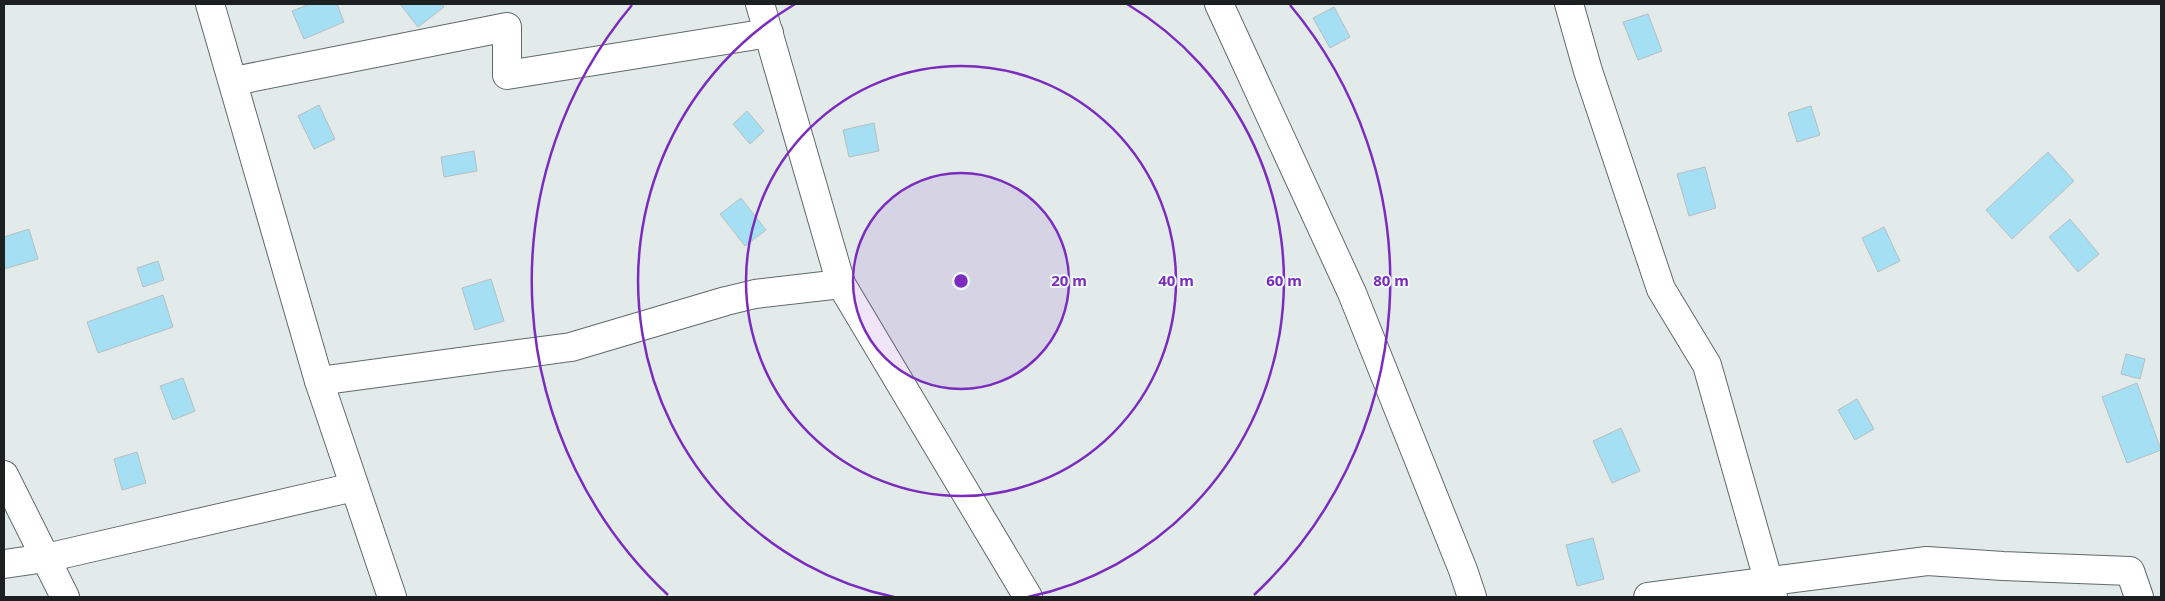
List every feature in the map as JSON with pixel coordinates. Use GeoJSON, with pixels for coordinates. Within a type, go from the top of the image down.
{"type":"FeatureCollection","features":[{"type":"Feature","properties":{"kind":"street"},"geometry":{"type":"LineString","coordinates":[[210,4],[234,81],[319,381],[392,597]]}},
{"type":"Feature","properties":{"kind":"street"},"geometry":{"type":"LineString","coordinates":[[760,4],[841,284],[1028,597]]}},
{"type":"Feature","properties":{"kind":"street"},"geometry":{"type":"LineString","coordinates":[[1219,4],[1352,293],[1460,561],[1472,597]]}},
{"type":"Feature","properties":{"kind":"street"},"geometry":{"type":"LineString","coordinates":[[1569,4],[1588,71],[1657,280],[1707,365],[1771,590]]}},
{"type":"Feature","properties":{"kind":"street"},"geometry":{"type":"LineString","coordinates":[[234,81],[507,27],[507,75],[769,33]]}},
{"type":"Feature","properties":{"kind":"street"},"geometry":{"type":"LineString","coordinates":[[319,381],[571,347],[755,294],[841,284]]}},
{"type":"Feature","properties":{"kind":"street"},"geometry":{"type":"LineString","coordinates":[[4,475],[65,597]]}},
{"type":"Feature","properties":{"kind":"street"},"geometry":{"type":"LineString","coordinates":[[4,564],[46,558],[354,487]]}},
{"type":"Feature","properties":{"kind":"street"},"geometry":{"type":"LineString","coordinates":[[1648,597],[1771,590],[1927,561],[2130,571],[2139,597]]}},
{"type":"Feature","properties":{"kind":"building"},"geometry":{"type":"Polygon","coordinates":[[[310,4],[337,4],[344,22],[304,39],[292,11],[310,4]]]}},
{"type":"Feature","properties":{"kind":"building"},"geometry":{"type":"Polygon","coordinates":[[[400,4],[442,4],[444,7],[418,27],[400,4]]]}},
{"type":"Feature","properties":{"kind":"building"},"geometry":{"type":"Polygon","coordinates":[[[1334,7],[1350,37],[1330,48],[1313,18],[1334,7]]]}},
{"type":"Feature","properties":{"kind":"building"},"geometry":{"type":"Polygon","coordinates":[[[1648,14],[1662,51],[1638,60],[1623,22],[1648,14]]]}},
{"type":"Feature","properties":{"kind":"building"},"geometry":{"type":"Polygon","coordinates":[[[319,105],[335,139],[314,149],[298,116],[319,105]]]}},
{"type":"Feature","properties":{"kind":"building"},"geometry":{"type":"Polygon","coordinates":[[[1811,106],[1820,135],[1797,142],[1788,113],[1811,106]]]}},
{"type":"Feature","properties":{"kind":"building"},"geometry":{"type":"Polygon","coordinates":[[[747,111],[764,131],[750,144],[733,124],[747,111]]]}},
{"type":"Feature","properties":{"kind":"building"},"geometry":{"type":"Polygon","coordinates":[[[874,123],[879,151],[849,157],[843,130],[874,123]]]}},
{"type":"Feature","properties":{"kind":"building"},"geometry":{"type":"Polygon","coordinates":[[[474,151],[477,171],[444,177],[441,157],[474,151]]]}},
{"type":"Feature","properties":{"kind":"building"},"geometry":{"type":"Polygon","coordinates":[[[2048,152],[2074,181],[2012,239],[1986,210],[2048,152]]]}},
{"type":"Feature","properties":{"kind":"building"},"geometry":{"type":"Polygon","coordinates":[[[1705,167],[1716,208],[1689,216],[1677,174],[1705,167]]]}},
{"type":"Feature","properties":{"kind":"building"},"geometry":{"type":"Polygon","coordinates":[[[741,198],[766,230],[745,246],[720,214],[741,198]]]}},
{"type":"Feature","properties":{"kind":"building"},"geometry":{"type":"Polygon","coordinates":[[[2070,219],[2099,254],[2078,272],[2049,237],[2070,219]]]}},
{"type":"Feature","properties":{"kind":"building"},"geometry":{"type":"Polygon","coordinates":[[[1884,227],[1900,261],[1878,272],[1862,238],[1884,227]]]}},
{"type":"Feature","properties":{"kind":"building"},"geometry":{"type":"Polygon","coordinates":[[[29,229],[38,259],[4,269],[4,237],[29,229]]]}},
{"type":"Feature","properties":{"kind":"building"},"geometry":{"type":"Polygon","coordinates":[[[158,261],[164,280],[143,287],[137,268],[158,261]]]}},
{"type":"Feature","properties":{"kind":"building"},"geometry":{"type":"Polygon","coordinates":[[[491,279],[504,321],[475,330],[462,288],[491,279]]]}},
{"type":"Feature","properties":{"kind":"building"},"geometry":{"type":"Polygon","coordinates":[[[163,295],[173,327],[98,353],[87,322],[163,295]]]}},
{"type":"Feature","properties":{"kind":"building"},"geometry":{"type":"Polygon","coordinates":[[[2126,354],[2145,359],[2140,379],[2121,374],[2126,354]]]}},
{"type":"Feature","properties":{"kind":"building"},"geometry":{"type":"Polygon","coordinates":[[[183,378],[195,411],[173,420],[160,386],[183,378]]]}},
{"type":"Feature","properties":{"kind":"building"},"geometry":{"type":"Polygon","coordinates":[[[2137,383],[2161,450],[2127,463],[2102,397],[2137,383]]]}},
{"type":"Feature","properties":{"kind":"building"},"geometry":{"type":"Polygon","coordinates":[[[1857,399],[1874,429],[1855,440],[1838,410],[1857,399]]]}},
{"type":"Feature","properties":{"kind":"building"},"geometry":{"type":"Polygon","coordinates":[[[1621,428],[1640,471],[1612,483],[1593,441],[1621,428]]]}},
{"type":"Feature","properties":{"kind":"building"},"geometry":{"type":"Polygon","coordinates":[[[137,452],[146,483],[122,490],[114,459],[137,452]]]}},
{"type":"Feature","properties":{"kind":"building"},"geometry":{"type":"Polygon","coordinates":[[[1593,538],[1604,579],[1577,586],[1566,545],[1593,538]]]}}]}
